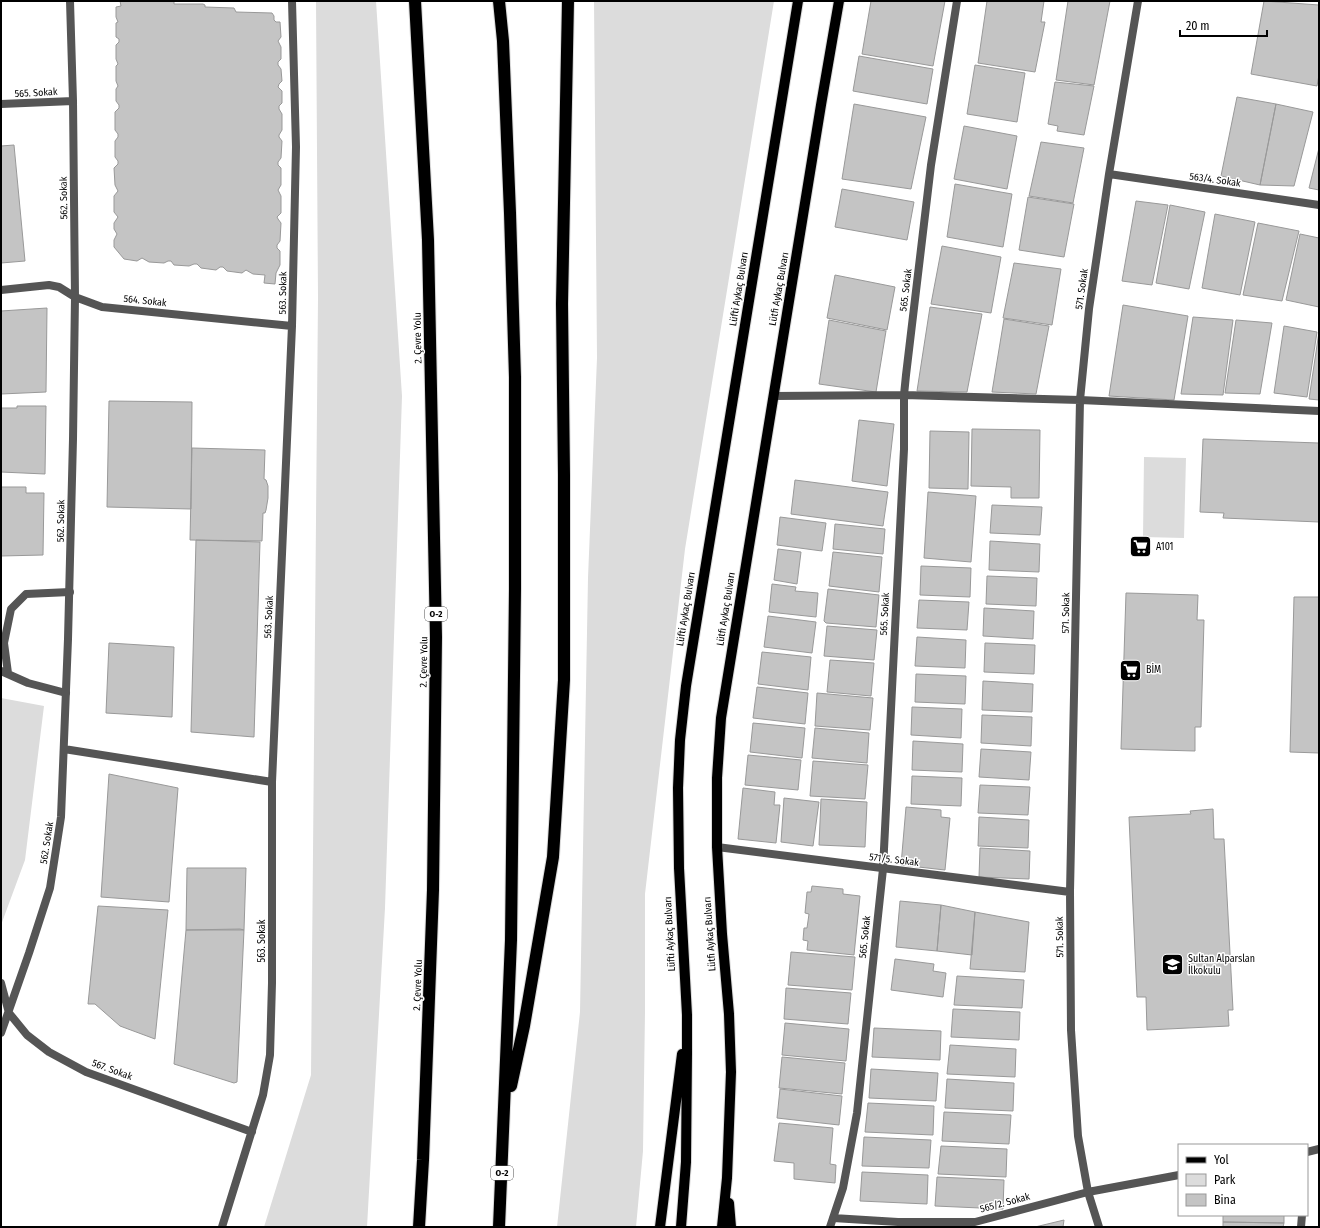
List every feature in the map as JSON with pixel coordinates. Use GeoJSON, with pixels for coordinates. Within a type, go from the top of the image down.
{"type":"FeatureCollection","features":[{"type":"Feature","properties":{"kind":"highway","name":"2. Çevre Yolu"},"geometry":{"type":"LineString","coordinates":[[415,1],[428,240],[436,637],[433,890],[423,1160],[419,1227]]}},
{"type":"Feature","properties":{"kind":"highway","name":"O-2"},"geometry":{"type":"LineString","coordinates":[[499,1227],[511,940],[515,589],[515,377],[510,213],[500,1]]}},
{"type":"Feature","properties":{"kind":"highway"},"geometry":{"type":"LineString","coordinates":[[504,1118],[524,1026],[553,857],[564,680],[562,304],[568,1]]}},
{"type":"Feature","properties":{"kind":"main road","name":"Lüfti Aykaç Bulvarı"},"geometry":{"type":"LineString","coordinates":[[681,1227],[686,1162],[687,1015],[679,868],[678,788],[680,740],[686,686],[798,1]]}},
{"type":"Feature","properties":{"kind":"main road","name":"Lütfi Aykaç Bulvarı"},"geometry":{"type":"LineString","coordinates":[[722,1227],[727,1178],[731,1065],[729,1014],[722,934],[717,847],[717,778],[721,718],[839,1]]}},
{"type":"Feature","properties":{"kind":"main road"},"geometry":{"type":"LineString","coordinates":[[660,1227],[687,1015]]}},
{"type":"Feature","properties":{"kind":"main road"},"geometry":{"type":"LineString","coordinates":[[727,1178],[731,1227]]}},
{"type":"Feature","properties":{"kind":"street","name":"562. Sokak"},"geometry":{"type":"LineString","coordinates":[[1,1033],[50,888],[61,817],[70,592],[75,296],[73,101],[70,1]]}},
{"type":"Feature","properties":{"kind":"street","name":"563. Sokak"},"geometry":{"type":"LineString","coordinates":[[222,1227],[263,1095],[270,1055],[272,983],[272,782],[292,326],[296,147],[292,1]]}},
{"type":"Feature","properties":{"kind":"street","name":"565. Sokak"},"geometry":{"type":"LineString","coordinates":[[830,1227],[843,1188],[857,1113],[882,869],[904,450],[904,395],[931,165],[957,1]]}},
{"type":"Feature","properties":{"kind":"street","name":"571. Sokak"},"geometry":{"type":"LineString","coordinates":[[1099,1227],[1088,1192],[1078,1136],[1071,1030],[1070,892],[1080,400],[1089,309],[1108,174],[1138,1]]}},
{"type":"Feature","properties":{"kind":"street","name":"565. Sokak"},"geometry":{"type":"LineString","coordinates":[[1,104],[73,101]]}},
{"type":"Feature","properties":{"kind":"street","name":"563/4. Sokak"},"geometry":{"type":"LineString","coordinates":[[1108,174],[1319,205]]}},
{"type":"Feature","properties":{"kind":"street","name":"564. Sokak"},"geometry":{"type":"LineString","coordinates":[[1,290],[49,285],[59,287],[75,296],[102,307],[292,326]]}},
{"type":"Feature","properties":{"kind":"street"},"geometry":{"type":"LineString","coordinates":[[773,396],[904,395],[1080,400],[1319,411]]}},
{"type":"Feature","properties":{"kind":"street"},"geometry":{"type":"LineString","coordinates":[[66,693],[28,683],[4,672],[4,643],[11,609],[26,594],[70,592]]}},
{"type":"Feature","properties":{"kind":"street"},"geometry":{"type":"LineString","coordinates":[[64,749],[272,782]]}},
{"type":"Feature","properties":{"kind":"street","name":"571/5. Sokak"},"geometry":{"type":"LineString","coordinates":[[717,847],[1070,892]]}},
{"type":"Feature","properties":{"kind":"street","name":"567. Sokak"},"geometry":{"type":"LineString","coordinates":[[1,983],[8,1013],[27,1035],[49,1052],[86,1072],[252,1132]]}},
{"type":"Feature","properties":{"kind":"street"},"geometry":{"type":"LineString","coordinates":[[1308,1152],[1319,1149]]}},
{"type":"Feature","properties":{"kind":"street","name":"565/2. Sokak"},"geometry":{"type":"LineString","coordinates":[[834,1218],[898,1222],[974,1224],[1088,1192],[1178,1175]]}},
{"type":"Feature","properties":{"kind":"street"},"geometry":{"type":"LineString","coordinates":[[1301,1227],[1302,1216]]}},
{"type":"Feature","properties":{"kind":"green space"},"geometry":{"type":"Polygon","coordinates":[[[316,1],[376,1],[402,396],[385,908],[367,1227],[264,1227],[311,1075],[318,298],[316,1]]]}},
{"type":"Feature","properties":{"kind":"green space"},"geometry":{"type":"Polygon","coordinates":[[[594,1],[774,1],[685,549],[645,894],[643,1151],[636,1227],[557,1227],[580,1012],[588,578],[597,358],[594,1]]]}},
{"type":"Feature","properties":{"kind":"green space"},"geometry":{"type":"Polygon","coordinates":[[[1144,457],[1186,458],[1184,538],[1143,537],[1144,457]]]}},
{"type":"Feature","properties":{"kind":"green space"},"geometry":{"type":"Polygon","coordinates":[[[1,698],[44,706],[25,860],[1,925],[1,698]]]}},
{"type":"Feature","properties":{"kind":"building"},"geometry":{"type":"Polygon","coordinates":[[[120,1],[174,1],[174,4],[203,4],[205,7],[234,8],[236,12],[272,13],[274,20],[276,22],[280,22],[281,37],[278,41],[281,47],[281,59],[278,62],[278,65],[281,69],[282,81],[278,87],[282,91],[282,103],[279,106],[279,109],[282,114],[282,130],[279,137],[282,141],[281,158],[278,162],[278,165],[281,168],[281,185],[278,190],[281,196],[281,213],[277,217],[281,223],[280,241],[277,245],[277,248],[280,251],[280,265],[276,273],[275,284],[264,283],[265,275],[253,274],[246,270],[242,273],[227,271],[223,267],[216,270],[201,268],[197,264],[189,266],[174,265],[171,261],[164,263],[149,262],[142,258],[137,261],[124,259],[114,247],[114,240],[117,234],[114,229],[114,223],[118,217],[114,212],[114,196],[118,191],[115,185],[114,168],[118,164],[115,157],[115,141],[118,134],[115,130],[115,112],[119,108],[116,101],[116,89],[118,86],[116,81],[116,66],[118,64],[116,59],[116,45],[119,42],[119,39],[116,37],[116,23],[118,22],[116,17],[116,7],[121,6],[120,1]]]}},
{"type":"Feature","properties":{"kind":"building"},"geometry":{"type":"Polygon","coordinates":[[[871,1],[945,1],[933,66],[862,54],[871,1]]]}},
{"type":"Feature","properties":{"kind":"building"},"geometry":{"type":"Polygon","coordinates":[[[987,1],[1044,1],[1041,22],[1045,22],[1035,72],[978,63],[987,1]]]}},
{"type":"Feature","properties":{"kind":"building"},"geometry":{"type":"Polygon","coordinates":[[[1068,1],[1110,1],[1094,85],[1056,80],[1068,1]]]}},
{"type":"Feature","properties":{"kind":"building"},"geometry":{"type":"Polygon","coordinates":[[[1264,1],[1319,5],[1319,75],[1317,86],[1251,74],[1264,1]]]}},
{"type":"Feature","properties":{"kind":"building"},"geometry":{"type":"Polygon","coordinates":[[[859,56],[933,69],[927,104],[853,91],[859,56]]]}},
{"type":"Feature","properties":{"kind":"building"},"geometry":{"type":"Polygon","coordinates":[[[975,65],[1025,73],[1017,122],[967,114],[975,65]]]}},
{"type":"Feature","properties":{"kind":"building"},"geometry":{"type":"Polygon","coordinates":[[[1055,82],[1094,86],[1084,135],[1057,131],[1058,126],[1048,124],[1055,82]]]}},
{"type":"Feature","properties":{"kind":"building"},"geometry":{"type":"Polygon","coordinates":[[[1237,97],[1276,104],[1260,185],[1221,176],[1237,97]]]}},
{"type":"Feature","properties":{"kind":"building"},"geometry":{"type":"Polygon","coordinates":[[[854,104],[926,117],[911,189],[842,179],[854,104]]]}},
{"type":"Feature","properties":{"kind":"building"},"geometry":{"type":"Polygon","coordinates":[[[1276,104],[1313,112],[1294,186],[1260,185],[1276,104]]]}},
{"type":"Feature","properties":{"kind":"building"},"geometry":{"type":"Polygon","coordinates":[[[964,126],[1017,136],[1007,189],[954,179],[964,126]]]}},
{"type":"Feature","properties":{"kind":"building"},"geometry":{"type":"Polygon","coordinates":[[[1041,142],[1084,148],[1073,203],[1029,196],[1041,142]]]}},
{"type":"Feature","properties":{"kind":"building"},"geometry":{"type":"Polygon","coordinates":[[[14,145],[25,261],[1,263],[1,146],[14,145]]]}},
{"type":"Feature","properties":{"kind":"building"},"geometry":{"type":"Polygon","coordinates":[[[1319,148],[1319,190],[1309,188],[1319,148]]]}},
{"type":"Feature","properties":{"kind":"building"},"geometry":{"type":"Polygon","coordinates":[[[955,184],[1012,194],[1003,247],[947,237],[955,184]]]}},
{"type":"Feature","properties":{"kind":"building"},"geometry":{"type":"Polygon","coordinates":[[[842,189],[914,202],[907,240],[835,227],[842,189]]]}},
{"type":"Feature","properties":{"kind":"building"},"geometry":{"type":"Polygon","coordinates":[[[1028,197],[1074,204],[1064,257],[1019,250],[1028,197]]]}},
{"type":"Feature","properties":{"kind":"building"},"geometry":{"type":"Polygon","coordinates":[[[1136,201],[1168,205],[1152,285],[1122,281],[1136,201]]]}},
{"type":"Feature","properties":{"kind":"building"},"geometry":{"type":"Polygon","coordinates":[[[1170,205],[1205,212],[1189,289],[1156,283],[1170,205]]]}},
{"type":"Feature","properties":{"kind":"building"},"geometry":{"type":"Polygon","coordinates":[[[1215,214],[1255,222],[1240,295],[1202,288],[1215,214]]]}},
{"type":"Feature","properties":{"kind":"building"},"geometry":{"type":"Polygon","coordinates":[[[1258,223],[1299,231],[1282,301],[1243,295],[1258,223]]]}},
{"type":"Feature","properties":{"kind":"building"},"geometry":{"type":"Polygon","coordinates":[[[1300,234],[1319,238],[1319,307],[1286,300],[1300,234]]]}},
{"type":"Feature","properties":{"kind":"building"},"geometry":{"type":"Polygon","coordinates":[[[942,246],[1001,257],[991,313],[931,304],[942,246]]]}},
{"type":"Feature","properties":{"kind":"building"},"geometry":{"type":"Polygon","coordinates":[[[1014,263],[1061,269],[1052,325],[1003,318],[1014,263]]]}},
{"type":"Feature","properties":{"kind":"building"},"geometry":{"type":"Polygon","coordinates":[[[835,275],[895,287],[887,330],[827,318],[835,275]]]}},
{"type":"Feature","properties":{"kind":"building"},"geometry":{"type":"Polygon","coordinates":[[[1123,305],[1188,316],[1174,400],[1109,396],[1123,305]]]}},
{"type":"Feature","properties":{"kind":"building"},"geometry":{"type":"Polygon","coordinates":[[[930,307],[982,314],[967,392],[917,391],[930,307]]]}},
{"type":"Feature","properties":{"kind":"building"},"geometry":{"type":"Polygon","coordinates":[[[47,308],[46,392],[1,394],[1,311],[47,308]]]}},
{"type":"Feature","properties":{"kind":"building"},"geometry":{"type":"Polygon","coordinates":[[[1193,317],[1233,320],[1223,395],[1181,394],[1193,317]]]}},
{"type":"Feature","properties":{"kind":"building"},"geometry":{"type":"Polygon","coordinates":[[[1004,319],[1049,326],[1036,394],[992,392],[1004,319]]]}},
{"type":"Feature","properties":{"kind":"building"},"geometry":{"type":"Polygon","coordinates":[[[829,320],[886,331],[876,392],[819,384],[829,320]]]}},
{"type":"Feature","properties":{"kind":"building"},"geometry":{"type":"Polygon","coordinates":[[[1236,320],[1272,323],[1260,394],[1225,393],[1236,320]]]}},
{"type":"Feature","properties":{"kind":"building"},"geometry":{"type":"Polygon","coordinates":[[[1284,326],[1317,332],[1307,397],[1274,393],[1284,326]]]}},
{"type":"Feature","properties":{"kind":"building"},"geometry":{"type":"Polygon","coordinates":[[[1319,332],[1319,400],[1309,399],[1319,332]]]}},
{"type":"Feature","properties":{"kind":"building"},"geometry":{"type":"Polygon","coordinates":[[[109,401],[192,402],[191,509],[107,507],[109,401]]]}},
{"type":"Feature","properties":{"kind":"building"},"geometry":{"type":"Polygon","coordinates":[[[17,406],[46,406],[45,474],[1,472],[1,408],[17,408],[17,406]]]}},
{"type":"Feature","properties":{"kind":"building"},"geometry":{"type":"Polygon","coordinates":[[[859,420],[894,424],[887,486],[852,481],[859,420]]]}},
{"type":"Feature","properties":{"kind":"building"},"geometry":{"type":"Polygon","coordinates":[[[972,429],[1040,430],[1039,498],[1011,498],[1011,487],[971,486],[972,429]]]}},
{"type":"Feature","properties":{"kind":"building"},"geometry":{"type":"Polygon","coordinates":[[[930,431],[969,432],[968,489],[929,488],[930,431]]]}},
{"type":"Feature","properties":{"kind":"building"},"geometry":{"type":"Polygon","coordinates":[[[1203,439],[1319,443],[1319,522],[1223,518],[1224,513],[1200,512],[1203,439]]]}},
{"type":"Feature","properties":{"kind":"building"},"geometry":{"type":"Polygon","coordinates":[[[192,448],[265,450],[264,479],[266,480],[268,486],[268,498],[265,513],[263,513],[262,541],[190,540],[192,448]]]}},
{"type":"Feature","properties":{"kind":"building"},"geometry":{"type":"Polygon","coordinates":[[[795,480],[888,492],[883,526],[791,514],[795,480]]]}},
{"type":"Feature","properties":{"kind":"building"},"geometry":{"type":"Polygon","coordinates":[[[1,487],[26,487],[26,493],[44,493],[43,555],[1,556],[1,487]]]}},
{"type":"Feature","properties":{"kind":"building"},"geometry":{"type":"Polygon","coordinates":[[[928,492],[976,496],[971,562],[924,558],[928,492]]]}},
{"type":"Feature","properties":{"kind":"building"},"geometry":{"type":"Polygon","coordinates":[[[992,505],[1042,507],[1040,535],[990,533],[992,505]]]}},
{"type":"Feature","properties":{"kind":"building"},"geometry":{"type":"Polygon","coordinates":[[[780,517],[826,523],[822,551],[777,545],[780,517]]]}},
{"type":"Feature","properties":{"kind":"building"},"geometry":{"type":"Polygon","coordinates":[[[835,524],[885,529],[883,554],[833,549],[835,524]]]}},
{"type":"Feature","properties":{"kind":"building"},"geometry":{"type":"Polygon","coordinates":[[[196,540],[260,542],[254,737],[191,732],[196,540]]]}},
{"type":"Feature","properties":{"kind":"building"},"geometry":{"type":"Polygon","coordinates":[[[990,541],[1040,544],[1039,572],[989,570],[990,541]]]}},
{"type":"Feature","properties":{"kind":"building"},"geometry":{"type":"Polygon","coordinates":[[[778,549],[801,552],[797,584],[774,580],[778,549]]]}},
{"type":"Feature","properties":{"kind":"building"},"geometry":{"type":"Polygon","coordinates":[[[833,552],[882,557],[879,592],[829,586],[833,552]]]}},
{"type":"Feature","properties":{"kind":"building"},"geometry":{"type":"Polygon","coordinates":[[[921,566],[971,568],[970,597],[920,595],[921,566]]]}},
{"type":"Feature","properties":{"kind":"building"},"geometry":{"type":"Polygon","coordinates":[[[987,576],[1037,578],[1036,606],[986,604],[987,576]]]}},
{"type":"Feature","properties":{"kind":"building"},"geometry":{"type":"Polygon","coordinates":[[[772,584],[796,587],[795,591],[818,593],[816,617],[769,612],[772,584]]]}},
{"type":"Feature","properties":{"kind":"building"},"geometry":{"type":"Polygon","coordinates":[[[828,589],[879,595],[876,627],[826,623],[824,621],[828,589]]]}},
{"type":"Feature","properties":{"kind":"building"},"geometry":{"type":"Polygon","coordinates":[[[1126,593],[1198,595],[1197,620],[1204,620],[1201,727],[1195,727],[1195,751],[1121,749],[1126,593]]]}},
{"type":"Feature","properties":{"kind":"building"},"geometry":{"type":"Polygon","coordinates":[[[1294,597],[1319,597],[1319,753],[1290,752],[1294,597]]]}},
{"type":"Feature","properties":{"kind":"building"},"geometry":{"type":"Polygon","coordinates":[[[919,600],[969,602],[967,630],[917,628],[919,600]]]}},
{"type":"Feature","properties":{"kind":"building"},"geometry":{"type":"Polygon","coordinates":[[[984,608],[1034,611],[1033,639],[983,636],[984,608]]]}},
{"type":"Feature","properties":{"kind":"building"},"geometry":{"type":"Polygon","coordinates":[[[768,616],[816,622],[812,653],[764,647],[768,616]]]}},
{"type":"Feature","properties":{"kind":"building"},"geometry":{"type":"Polygon","coordinates":[[[827,626],[877,630],[874,660],[824,656],[827,626]]]}},
{"type":"Feature","properties":{"kind":"building"},"geometry":{"type":"Polygon","coordinates":[[[917,637],[966,640],[965,668],[915,666],[917,637]]]}},
{"type":"Feature","properties":{"kind":"building"},"geometry":{"type":"Polygon","coordinates":[[[109,643],[174,647],[172,717],[106,713],[109,643]]]}},
{"type":"Feature","properties":{"kind":"building"},"geometry":{"type":"Polygon","coordinates":[[[985,643],[1035,645],[1034,674],[984,672],[985,643]]]}},
{"type":"Feature","properties":{"kind":"building"},"geometry":{"type":"Polygon","coordinates":[[[762,652],[811,657],[808,690],[758,684],[762,652]]]}},
{"type":"Feature","properties":{"kind":"building"},"geometry":{"type":"Polygon","coordinates":[[[830,660],[874,663],[871,696],[827,692],[830,660]]]}},
{"type":"Feature","properties":{"kind":"building"},"geometry":{"type":"Polygon","coordinates":[[[916,674],[966,676],[965,704],[915,702],[916,674]]]}},
{"type":"Feature","properties":{"kind":"building"},"geometry":{"type":"Polygon","coordinates":[[[983,681],[1033,684],[1032,712],[982,710],[983,681]]]}},
{"type":"Feature","properties":{"kind":"building"},"geometry":{"type":"Polygon","coordinates":[[[757,687],[808,693],[805,724],[753,718],[757,687]]]}},
{"type":"Feature","properties":{"kind":"building"},"geometry":{"type":"Polygon","coordinates":[[[817,693],[873,698],[870,730],[815,726],[817,693]]]}},
{"type":"Feature","properties":{"kind":"building"},"geometry":{"type":"Polygon","coordinates":[[[912,707],[962,709],[961,738],[911,735],[912,707]]]}},
{"type":"Feature","properties":{"kind":"building"},"geometry":{"type":"Polygon","coordinates":[[[982,715],[1032,717],[1031,746],[981,743],[982,715]]]}},
{"type":"Feature","properties":{"kind":"building"},"geometry":{"type":"Polygon","coordinates":[[[753,723],[805,728],[802,758],[750,752],[753,723]]]}},
{"type":"Feature","properties":{"kind":"building"},"geometry":{"type":"Polygon","coordinates":[[[815,728],[869,733],[867,763],[812,758],[815,728]]]}},
{"type":"Feature","properties":{"kind":"building"},"geometry":{"type":"Polygon","coordinates":[[[913,741],[963,744],[962,772],[912,770],[913,741]]]}},
{"type":"Feature","properties":{"kind":"building"},"geometry":{"type":"Polygon","coordinates":[[[981,749],[1031,752],[1029,780],[979,777],[981,749]]]}},
{"type":"Feature","properties":{"kind":"building"},"geometry":{"type":"Polygon","coordinates":[[[748,755],[801,760],[798,790],[745,785],[748,755]]]}},
{"type":"Feature","properties":{"kind":"building"},"geometry":{"type":"Polygon","coordinates":[[[813,761],[868,765],[865,799],[810,796],[813,761]]]}},
{"type":"Feature","properties":{"kind":"building"},"geometry":{"type":"Polygon","coordinates":[[[109,774],[178,788],[169,902],[101,897],[109,774]]]}},
{"type":"Feature","properties":{"kind":"building"},"geometry":{"type":"Polygon","coordinates":[[[912,776],[962,778],[961,806],[911,804],[912,776]]]}},
{"type":"Feature","properties":{"kind":"building"},"geometry":{"type":"Polygon","coordinates":[[[980,785],[1030,787],[1028,815],[978,813],[980,785]]]}},
{"type":"Feature","properties":{"kind":"building"},"geometry":{"type":"Polygon","coordinates":[[[743,788],[775,792],[774,805],[780,805],[776,843],[738,839],[743,788]]]}},
{"type":"Feature","properties":{"kind":"building"},"geometry":{"type":"Polygon","coordinates":[[[784,798],[819,802],[813,846],[781,842],[784,798]]]}},
{"type":"Feature","properties":{"kind":"building"},"geometry":{"type":"Polygon","coordinates":[[[821,799],[867,802],[865,847],[819,845],[821,799]]]}},
{"type":"Feature","properties":{"kind":"building"},"geometry":{"type":"Polygon","coordinates":[[[906,807],[941,810],[941,817],[950,818],[945,870],[901,865],[906,807]]]}},
{"type":"Feature","properties":{"kind":"building"},"geometry":{"type":"Polygon","coordinates":[[[1213,809],[1214,839],[1224,839],[1233,1010],[1228,1010],[1229,1026],[1147,1030],[1146,997],[1137,997],[1129,817],[1191,814],[1190,811],[1213,809]]]}},
{"type":"Feature","properties":{"kind":"building"},"geometry":{"type":"Polygon","coordinates":[[[979,817],[1029,820],[1028,848],[978,846],[979,817]]]}},
{"type":"Feature","properties":{"kind":"building"},"geometry":{"type":"Polygon","coordinates":[[[980,848],[1030,851],[1029,879],[979,877],[980,848]]]}},
{"type":"Feature","properties":{"kind":"building"},"geometry":{"type":"Polygon","coordinates":[[[187,868],[246,868],[244,930],[186,930],[187,868]]]}},
{"type":"Feature","properties":{"kind":"building"},"geometry":{"type":"Polygon","coordinates":[[[812,886],[843,889],[843,894],[860,896],[854,955],[807,950],[808,941],[803,940],[804,928],[807,928],[809,914],[805,913],[807,892],[811,892],[812,886]]]}},
{"type":"Feature","properties":{"kind":"building"},"geometry":{"type":"Polygon","coordinates":[[[900,901],[941,905],[937,951],[896,947],[900,901]]]}},
{"type":"Feature","properties":{"kind":"building"},"geometry":{"type":"Polygon","coordinates":[[[941,905],[975,912],[972,955],[937,951],[941,905]]]}},
{"type":"Feature","properties":{"kind":"building"},"geometry":{"type":"Polygon","coordinates":[[[98,906],[168,910],[155,1039],[120,1026],[95,1004],[88,1004],[98,906]]]}},
{"type":"Feature","properties":{"kind":"building"},"geometry":{"type":"Polygon","coordinates":[[[975,912],[1029,922],[1025,972],[970,969],[975,912]]]}},
{"type":"Feature","properties":{"kind":"building"},"geometry":{"type":"Polygon","coordinates":[[[186,930],[244,930],[237,1082],[234,1083],[174,1064],[186,930]]]}},
{"type":"Feature","properties":{"kind":"building"},"geometry":{"type":"Polygon","coordinates":[[[791,952],[855,957],[852,990],[788,985],[791,952]]]}},
{"type":"Feature","properties":{"kind":"building"},"geometry":{"type":"Polygon","coordinates":[[[895,959],[934,964],[933,971],[946,973],[943,997],[891,990],[895,959]]]}},
{"type":"Feature","properties":{"kind":"building"},"geometry":{"type":"Polygon","coordinates":[[[957,976],[1024,980],[1022,1008],[954,1005],[957,976]]]}},
{"type":"Feature","properties":{"kind":"building"},"geometry":{"type":"Polygon","coordinates":[[[786,988],[851,993],[848,1024],[784,1019],[786,988]]]}},
{"type":"Feature","properties":{"kind":"building"},"geometry":{"type":"Polygon","coordinates":[[[953,1009],[1020,1012],[1019,1040],[951,1037],[953,1009]]]}},
{"type":"Feature","properties":{"kind":"building"},"geometry":{"type":"Polygon","coordinates":[[[785,1023],[849,1029],[846,1061],[782,1055],[785,1023]]]}},
{"type":"Feature","properties":{"kind":"building"},"geometry":{"type":"Polygon","coordinates":[[[874,1028],[941,1031],[940,1060],[872,1057],[874,1028]]]}},
{"type":"Feature","properties":{"kind":"building"},"geometry":{"type":"Polygon","coordinates":[[[950,1045],[1016,1049],[1015,1077],[947,1074],[950,1045]]]}},
{"type":"Feature","properties":{"kind":"building"},"geometry":{"type":"Polygon","coordinates":[[[782,1057],[845,1063],[842,1094],[779,1088],[782,1057]]]}},
{"type":"Feature","properties":{"kind":"building"},"geometry":{"type":"Polygon","coordinates":[[[871,1069],[938,1073],[936,1101],[869,1098],[871,1069]]]}},
{"type":"Feature","properties":{"kind":"building"},"geometry":{"type":"Polygon","coordinates":[[[947,1079],[1014,1083],[1013,1111],[945,1108],[947,1079]]]}},
{"type":"Feature","properties":{"kind":"building"},"geometry":{"type":"Polygon","coordinates":[[[780,1089],[842,1096],[839,1125],[777,1118],[780,1089]]]}},
{"type":"Feature","properties":{"kind":"building"},"geometry":{"type":"Polygon","coordinates":[[[868,1103],[934,1106],[933,1135],[865,1132],[868,1103]]]}},
{"type":"Feature","properties":{"kind":"building"},"geometry":{"type":"Polygon","coordinates":[[[944,1112],[1011,1115],[1009,1144],[942,1141],[944,1112]]]}},
{"type":"Feature","properties":{"kind":"building"},"geometry":{"type":"Polygon","coordinates":[[[779,1123],[833,1128],[830,1164],[836,1165],[835,1183],[794,1179],[794,1163],[774,1161],[779,1123]]]}},
{"type":"Feature","properties":{"kind":"building"},"geometry":{"type":"Polygon","coordinates":[[[864,1137],[931,1140],[929,1168],[862,1166],[864,1137]]]}},
{"type":"Feature","properties":{"kind":"building"},"geometry":{"type":"Polygon","coordinates":[[[941,1146],[1007,1149],[1006,1177],[938,1174],[941,1146]]]}},
{"type":"Feature","properties":{"kind":"building"},"geometry":{"type":"Polygon","coordinates":[[[862,1172],[928,1175],[927,1204],[860,1201],[862,1172]]]}},
{"type":"Feature","properties":{"kind":"building"},"geometry":{"type":"Polygon","coordinates":[[[937,1177],[1004,1180],[1003,1209],[935,1206],[937,1177]]]}},
{"type":"Feature","properties":{"kind":"building"},"geometry":{"type":"Polygon","coordinates":[[[1223,1216],[1284,1216],[1284,1223],[1223,1222],[1223,1216]]]}},
{"type":"Feature","properties":{"kind":"building"},"geometry":{"type":"Polygon","coordinates":[[[1064,1220],[1063,1227],[1035,1227],[1064,1220]]]}},
{"type":"Feature","properties":{"kind":"building"},"geometry":{"type":"Polygon","coordinates":[[[1223,1222],[1284,1223],[1283,1227],[1223,1227],[1223,1222]]]}},
{"type":"Feature","properties":{"kind":"place","name":"A101"},"geometry":{"type":"Point","coordinates":[1140,547]}},
{"type":"Feature","properties":{"kind":"place","name":"BİM"},"geometry":{"type":"Point","coordinates":[1131,670]}},
{"type":"Feature","properties":{"kind":"place","name":"Sultan Alparslan İlkokulu"},"geometry":{"type":"Point","coordinates":[1173,965]}}]}
